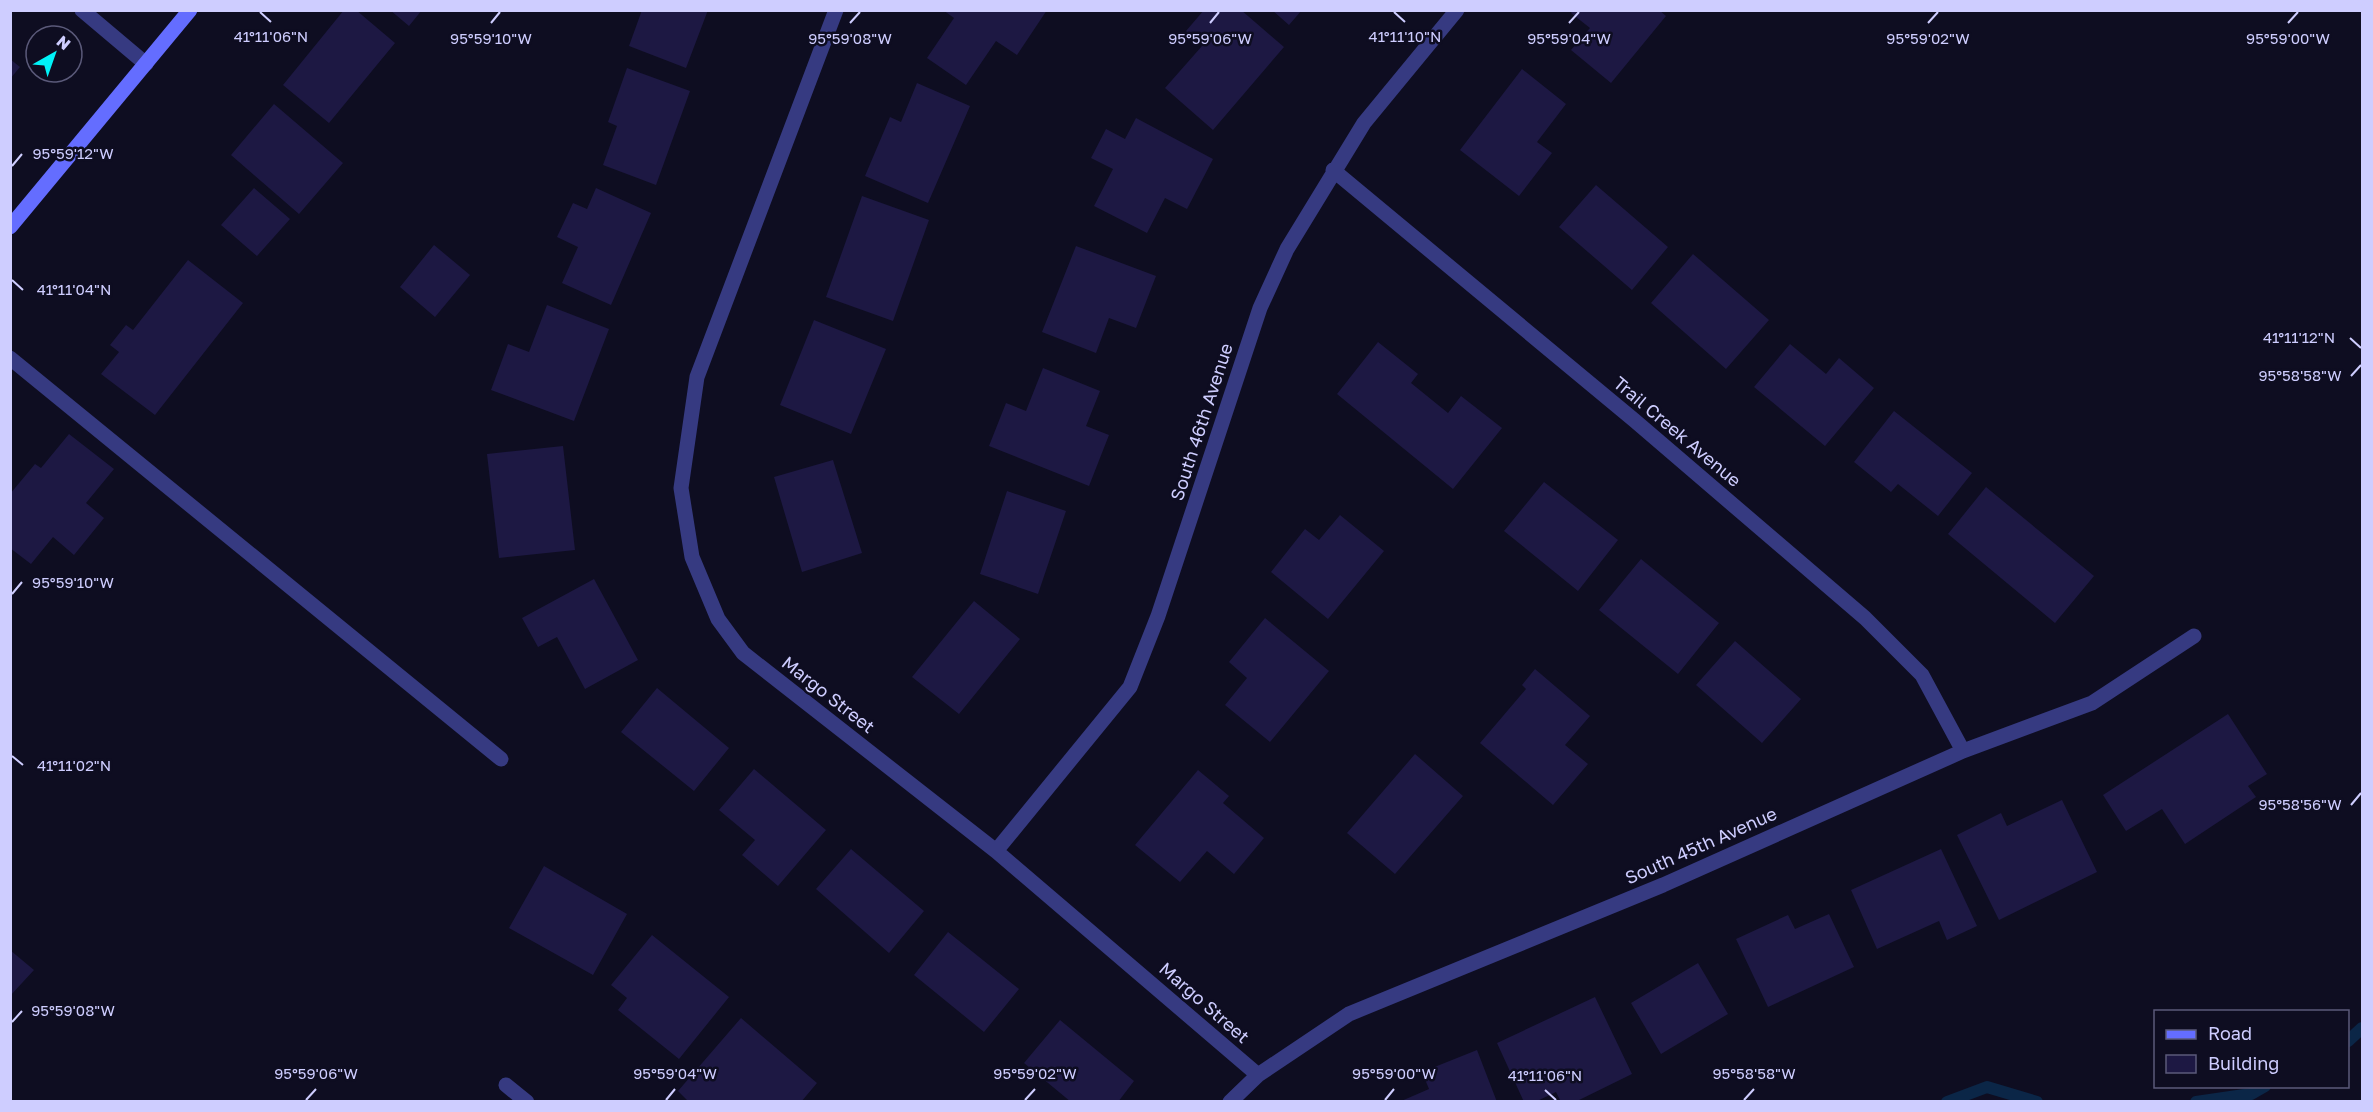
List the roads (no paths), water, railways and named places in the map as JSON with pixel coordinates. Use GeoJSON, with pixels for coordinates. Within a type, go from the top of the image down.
{"type":"FeatureCollection","features":[{"type":"Feature","properties":{"kind":"street"},"geometry":{"type":"LineString","coordinates":[[82,10],[146,64]]}},
{"type":"Feature","properties":{"kind":"street"},"geometry":{"type":"LineString","coordinates":[[10,227],[190,10]]}},
{"type":"Feature","properties":{"kind":"street","name":"Margo Street"},"geometry":{"type":"LineString","coordinates":[[837,10],[697,377],[681,488],[692,557],[718,619],[742,652],[996,851],[1258,1075]]}},
{"type":"Feature","properties":{"kind":"street","name":"South 46th Avenue"},"geometry":{"type":"LineString","coordinates":[[996,851],[1130,687],[1158,616],[1260,309],[1287,249],[1364,123],[1457,10]]}},
{"type":"Feature","properties":{"kind":"street","name":"Trail Creek Avenue"},"geometry":{"type":"LineString","coordinates":[[1334,170],[1634,420],[1865,618],[1922,675],[1963,751]]}},
{"type":"Feature","properties":{"kind":"street"},"geometry":{"type":"LineString","coordinates":[[10,358],[501,759]]}},
{"type":"Feature","properties":{"kind":"street","name":"South 45th Avenue"},"geometry":{"type":"LineString","coordinates":[[1230,1101],[1258,1075],[1349,1014],[1663,885],[1963,751],[2092,703],[2194,636]]}},
{"type":"Feature","properties":{"kind":"street"},"geometry":{"type":"LineString","coordinates":[[506,1085],[527,1101]]}},
{"type":"Feature","properties":{"kind":"waterway"},"geometry":{"type":"LineString","coordinates":[[2349,1040],[2362,1028]]}},
{"type":"Feature","properties":{"kind":"waterway"},"geometry":{"type":"LineString","coordinates":[[1947,1102],[1987,1087],[2037,1102]]}},
{"type":"Feature","properties":{"kind":"waterway"},"geometry":{"type":"LineString","coordinates":[[2196,1102],[2251,1094],[2262,1088]]}}]}
